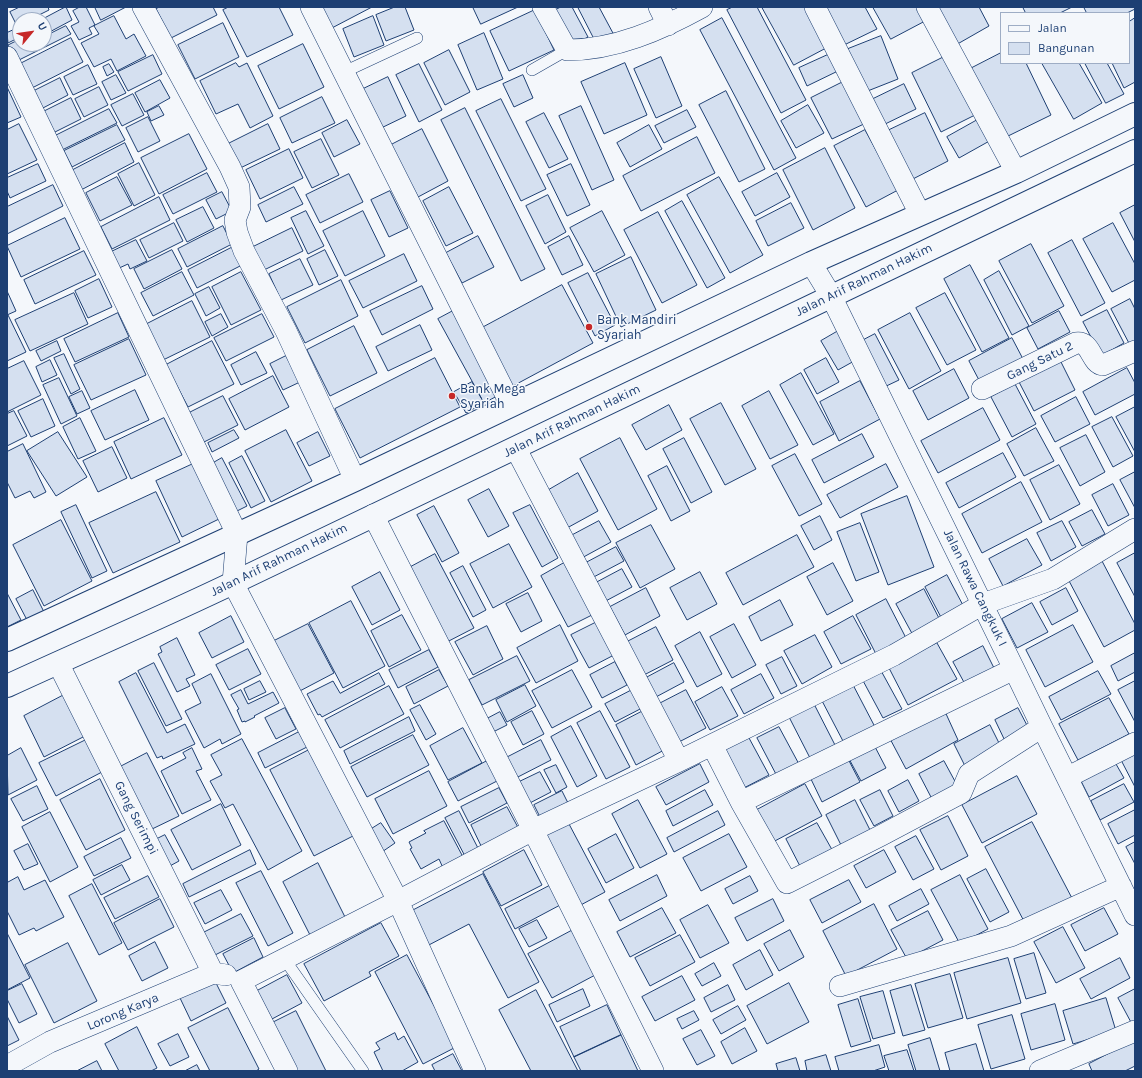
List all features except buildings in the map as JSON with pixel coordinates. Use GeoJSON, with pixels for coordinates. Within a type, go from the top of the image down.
{"type":"FeatureCollection","features":[{"type":"Feature","properties":{"kind":"main road"},"geometry":{"type":"LineString","coordinates":[[7,640],[355,480],[812,263],[1016,172],[1135,114]]}},
{"type":"Feature","properties":{"kind":"main road","name":"Jalan Arif Rahman Hakim"},"geometry":{"type":"LineString","coordinates":[[7,686],[233,583],[373,515],[516,449],[831,296],[1135,151]]}},
{"type":"Feature","properties":{"kind":"street"},"geometry":{"type":"LineString","coordinates":[[143,7],[230,166],[239,187],[240,207],[235,220],[237,232],[244,251],[286,331],[355,480]]}},
{"type":"Feature","properties":{"kind":"street"},"geometry":{"type":"LineString","coordinates":[[311,7],[512,405]]}},
{"type":"Feature","properties":{"kind":"street"},"geometry":{"type":"LineString","coordinates":[[543,7],[567,50],[580,50],[616,45],[664,16],[702,7]]}},
{"type":"Feature","properties":{"kind":"street"},"geometry":{"type":"LineString","coordinates":[[815,7],[920,214]]}},
{"type":"Feature","properties":{"kind":"street"},"geometry":{"type":"LineString","coordinates":[[927,7],[1016,172]]}},
{"type":"Feature","properties":{"kind":"street"},"geometry":{"type":"LineString","coordinates":[[7,57],[237,534],[233,583],[398,902],[475,1071]]}},
{"type":"Feature","properties":{"kind":"street","name":"Jalan Rawa Cangkuk I"},"geometry":{"type":"LineString","coordinates":[[812,263],[831,296],[1135,915]]}},
{"type":"Feature","properties":{"kind":"street","name":"Gang Satu 2"},"geometry":{"type":"LineString","coordinates":[[982,389],[1079,342],[1086,346],[1096,362],[1103,365],[1135,351]]}},
{"type":"Feature","properties":{"kind":"street"},"geometry":{"type":"LineString","coordinates":[[516,449],[679,762]]}},
{"type":"Feature","properties":{"kind":"street"},"geometry":{"type":"LineString","coordinates":[[373,515],[533,830],[653,1071]]}},
{"type":"Feature","properties":{"kind":"street"},"geometry":{"type":"LineString","coordinates":[[241,981],[285,957],[398,902],[533,830],[679,762],[894,655],[983,604],[1053,578],[1135,529]]}},
{"type":"Feature","properties":{"kind":"street","name":"Gang Serimpi"},"geometry":{"type":"LineString","coordinates":[[58,663],[214,973]]}},
{"type":"Feature","properties":{"kind":"street"},"geometry":{"type":"LineString","coordinates":[[741,802],[1014,669]]}},
{"type":"Feature","properties":{"kind":"street"},"geometry":{"type":"LineString","coordinates":[[712,745],[741,802],[787,883],[961,793],[969,774],[1042,727]]}},
{"type":"Feature","properties":{"kind":"street"},"geometry":{"type":"LineString","coordinates":[[1068,777],[1135,743]]}},
{"type":"Feature","properties":{"kind":"street"},"geometry":{"type":"LineString","coordinates":[[840,986],[1011,936],[1121,886]]}},
{"type":"Feature","properties":{"kind":"street"},"geometry":{"type":"LineString","coordinates":[[214,973],[231,976],[241,981],[287,1071]]}},
{"type":"Feature","properties":{"kind":"street","name":"Lorong Karya"},"geometry":{"type":"LineString","coordinates":[[7,1066],[50,1042],[214,973]]}},
{"type":"Feature","properties":{"kind":"street"},"geometry":{"type":"LineString","coordinates":[[1040,1071],[1083,1063],[1135,1031]]}},
{"type":"Feature","properties":{"kind":"lane"},"geometry":{"type":"LineString","coordinates":[[344,72],[417,38]]}},
{"type":"Feature","properties":{"kind":"lane"},"geometry":{"type":"LineString","coordinates":[[532,70],[567,50]]}},
{"type":"Feature","properties":{"kind":"lane"},"geometry":{"type":"LineString","coordinates":[[285,957],[290,968],[363,1071]]}},
{"type":"Feature","properties":{"kind":"place","name":"Bank Mandiri Syariah"},"geometry":{"type":"Point","coordinates":[589,327]}},
{"type":"Feature","properties":{"kind":"place","name":"Bank Mega Syariah"},"geometry":{"type":"Point","coordinates":[452,396]}}]}
